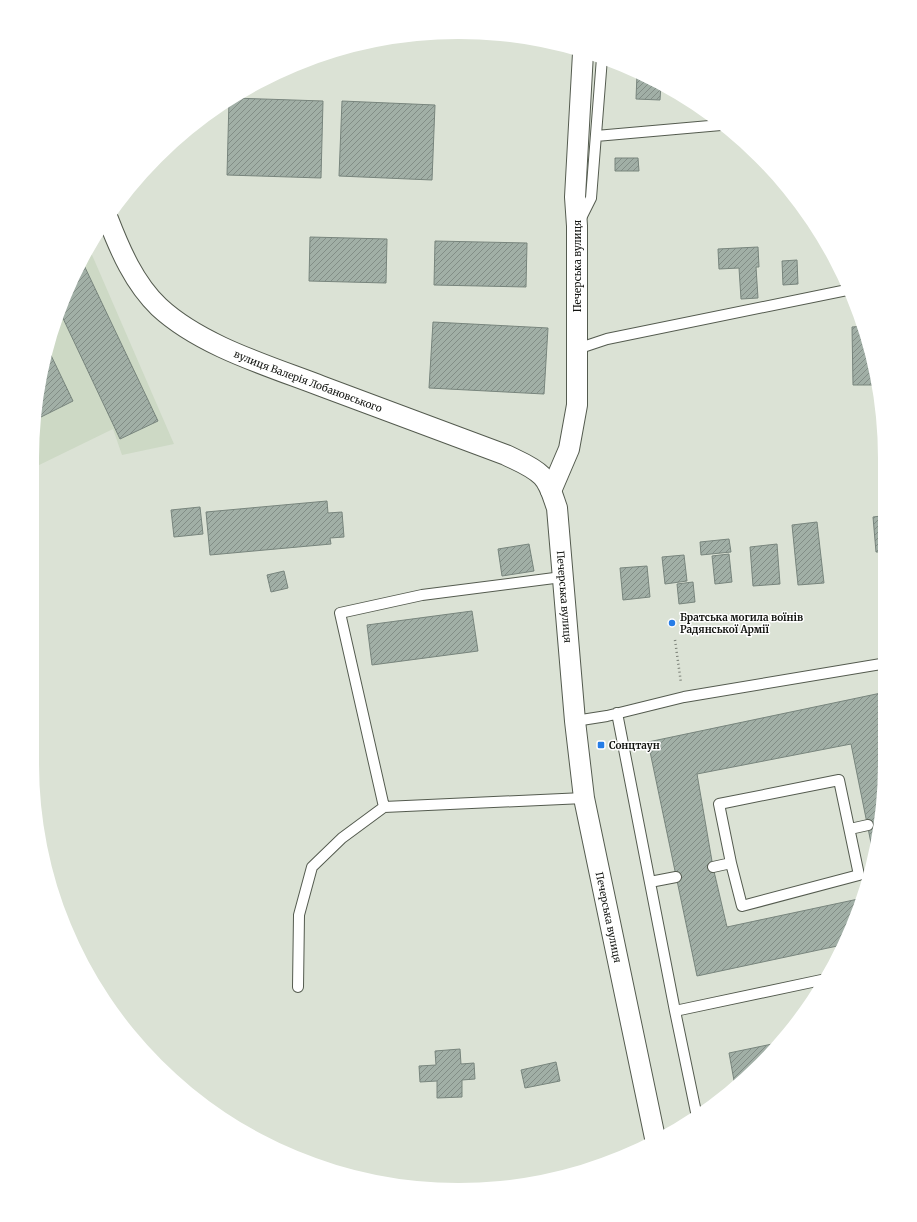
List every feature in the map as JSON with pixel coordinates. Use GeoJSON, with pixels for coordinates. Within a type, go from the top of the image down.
{"type":"FeatureCollection","features":[{"type":"Feature","properties":{"kind":"street","name":"Печерська вулиця"},"geometry":{"type":"LineString","coordinates":[[583,58],[575,197],[577,226],[577,405],[569,449],[551,491],[557,508],[575,721],[584,798],[653,1135]]}},
{"type":"Feature","properties":{"kind":"street","name":"вулиця Валерія Лобановського"},"geometry":{"type":"LineString","coordinates":[[110,225],[118,246],[130,269],[158,306],[178,322],[214,343],[260,363],[506,455],[524,464],[542,476],[551,491]]}},
{"type":"Feature","properties":{"kind":"lane"},"geometry":{"type":"LineString","coordinates":[[577,226],[591,198],[602,64]]}},
{"type":"Feature","properties":{"kind":"lane"},"geometry":{"type":"LineString","coordinates":[[596,136],[714,126]]}},
{"type":"Feature","properties":{"kind":"lane"},"geometry":{"type":"LineString","coordinates":[[577,349],[607,339],[843,291]]}},
{"type":"Feature","properties":{"kind":"lane"},"geometry":{"type":"LineString","coordinates":[[384,807],[340,613],[422,595],[562,577]]}},
{"type":"Feature","properties":{"kind":"lane"},"geometry":{"type":"LineString","coordinates":[[575,721],[607,716],[684,698],[878,665]]}},
{"type":"Feature","properties":{"kind":"lane"},"geometry":{"type":"LineString","coordinates":[[617,713],[696,1109]]}},
{"type":"Feature","properties":{"kind":"lane"},"geometry":{"type":"LineString","coordinates":[[839,780],[859,875],[742,906],[731,863],[719,804],[839,780]]}},
{"type":"Feature","properties":{"kind":"lane"},"geometry":{"type":"LineString","coordinates":[[298,987],[299,915],[312,867],[342,838],[384,807],[584,798]]}},
{"type":"Feature","properties":{"kind":"lane"},"geometry":{"type":"LineString","coordinates":[[850,829],[868,825]]}},
{"type":"Feature","properties":{"kind":"lane"},"geometry":{"type":"LineString","coordinates":[[713,867],[731,863]]}},
{"type":"Feature","properties":{"kind":"lane"},"geometry":{"type":"LineString","coordinates":[[650,882],[676,877]]}},
{"type":"Feature","properties":{"kind":"lane"},"geometry":{"type":"LineString","coordinates":[[675,1011],[817,981]]}},
{"type":"Feature","properties":{"kind":"path"},"geometry":{"type":"LineString","coordinates":[[675,640],[684,698]]}},
{"type":"Feature","properties":{"kind":"shaded area"},"geometry":{"type":"Polygon","coordinates":[[[92,255],[174,444],[122,455],[113,429],[39,465],[40,431],[43,404],[53,350],[71,298],[92,255]]]}},
{"type":"Feature","properties":{"kind":"building"},"geometry":{"type":"Polygon","coordinates":[[[637,79],[661,91],[660,100],[636,99],[637,79]]]}},
{"type":"Feature","properties":{"kind":"building"},"geometry":{"type":"Polygon","coordinates":[[[244,98],[323,101],[321,178],[227,175],[229,108],[244,98]]]}},
{"type":"Feature","properties":{"kind":"building"},"geometry":{"type":"Polygon","coordinates":[[[342,101],[435,105],[432,180],[339,176],[342,101]]]}},
{"type":"Feature","properties":{"kind":"building"},"geometry":{"type":"Polygon","coordinates":[[[615,158],[638,158],[639,171],[615,171],[615,158]]]}},
{"type":"Feature","properties":{"kind":"building"},"geometry":{"type":"Polygon","coordinates":[[[310,237],[387,239],[386,283],[309,281],[310,237]]]}},
{"type":"Feature","properties":{"kind":"building"},"geometry":{"type":"Polygon","coordinates":[[[435,241],[527,243],[526,287],[434,285],[435,241]]]}},
{"type":"Feature","properties":{"kind":"building"},"geometry":{"type":"Polygon","coordinates":[[[758,247],[759,267],[756,267],[758,298],[741,299],[739,268],[719,269],[718,249],[758,247]]]}},
{"type":"Feature","properties":{"kind":"building"},"geometry":{"type":"Polygon","coordinates":[[[797,260],[798,284],[783,285],[782,261],[797,260]]]}},
{"type":"Feature","properties":{"kind":"building"},"geometry":{"type":"Polygon","coordinates":[[[85,267],[158,421],[120,439],[63,319],[85,267]]]}},
{"type":"Feature","properties":{"kind":"building"},"geometry":{"type":"Polygon","coordinates":[[[433,322],[548,328],[544,394],[429,388],[433,322]]]}},
{"type":"Feature","properties":{"kind":"building"},"geometry":{"type":"Polygon","coordinates":[[[852,327],[857,327],[864,350],[871,385],[853,385],[852,327]]]}},
{"type":"Feature","properties":{"kind":"building"},"geometry":{"type":"Polygon","coordinates":[[[52,356],[73,401],[42,417],[52,356]]]}},
{"type":"Feature","properties":{"kind":"building"},"geometry":{"type":"Polygon","coordinates":[[[327,501],[328,513],[342,512],[344,537],[330,538],[331,544],[210,555],[206,512],[327,501]]]}},
{"type":"Feature","properties":{"kind":"building"},"geometry":{"type":"Polygon","coordinates":[[[200,507],[203,534],[174,537],[171,510],[200,507]]]}},
{"type":"Feature","properties":{"kind":"building"},"geometry":{"type":"Polygon","coordinates":[[[878,516],[878,552],[876,552],[873,517],[878,516]]]}},
{"type":"Feature","properties":{"kind":"building"},"geometry":{"type":"Polygon","coordinates":[[[817,522],[824,583],[798,585],[792,525],[817,522]]]}},
{"type":"Feature","properties":{"kind":"building"},"geometry":{"type":"Polygon","coordinates":[[[729,539],[731,552],[701,555],[700,542],[729,539]]]}},
{"type":"Feature","properties":{"kind":"building"},"geometry":{"type":"Polygon","coordinates":[[[529,544],[534,571],[502,576],[498,549],[529,544]]]}},
{"type":"Feature","properties":{"kind":"building"},"geometry":{"type":"Polygon","coordinates":[[[777,544],[780,584],[753,586],[750,547],[777,544]]]}},
{"type":"Feature","properties":{"kind":"building"},"geometry":{"type":"Polygon","coordinates":[[[729,554],[732,582],[715,584],[712,556],[729,554]]]}},
{"type":"Feature","properties":{"kind":"building"},"geometry":{"type":"Polygon","coordinates":[[[684,555],[687,581],[665,584],[662,557],[684,555]]]}},
{"type":"Feature","properties":{"kind":"building"},"geometry":{"type":"Polygon","coordinates":[[[647,566],[650,597],[623,600],[620,568],[647,566]]]}},
{"type":"Feature","properties":{"kind":"building"},"geometry":{"type":"Polygon","coordinates":[[[284,571],[288,588],[271,592],[267,575],[284,571]]]}},
{"type":"Feature","properties":{"kind":"building"},"geometry":{"type":"Polygon","coordinates":[[[693,582],[695,602],[679,604],[677,584],[693,582]]]}},
{"type":"Feature","properties":{"kind":"building"},"geometry":{"type":"Polygon","coordinates":[[[472,611],[478,651],[372,665],[367,625],[472,611]]]}},
{"type":"Feature","properties":{"kind":"building"},"geometry":{"type":"Polygon","coordinates":[[[878,694],[877,791],[871,841],[851,744],[697,774],[713,867],[727,927],[855,900],[836,946],[697,976],[648,742],[878,694]]]}},
{"type":"Feature","properties":{"kind":"building"},"geometry":{"type":"Polygon","coordinates":[[[770,1045],[734,1080],[729,1053],[770,1045]]]}},
{"type":"Feature","properties":{"kind":"building"},"geometry":{"type":"Polygon","coordinates":[[[460,1049],[461,1064],[474,1063],[475,1079],[462,1080],[462,1097],[437,1098],[437,1081],[420,1082],[419,1066],[436,1065],[435,1051],[460,1049]]]}},
{"type":"Feature","properties":{"kind":"building"},"geometry":{"type":"Polygon","coordinates":[[[556,1062],[560,1081],[525,1088],[521,1070],[556,1062]]]}},
{"type":"Feature","properties":{"kind":"place","name":"Братська могила воїнів Радянської Армії"},"geometry":{"type":"Point","coordinates":[672,623]}},
{"type":"Feature","properties":{"kind":"place","name":"Сонцтаун"},"geometry":{"type":"Point","coordinates":[601,745]}}]}
